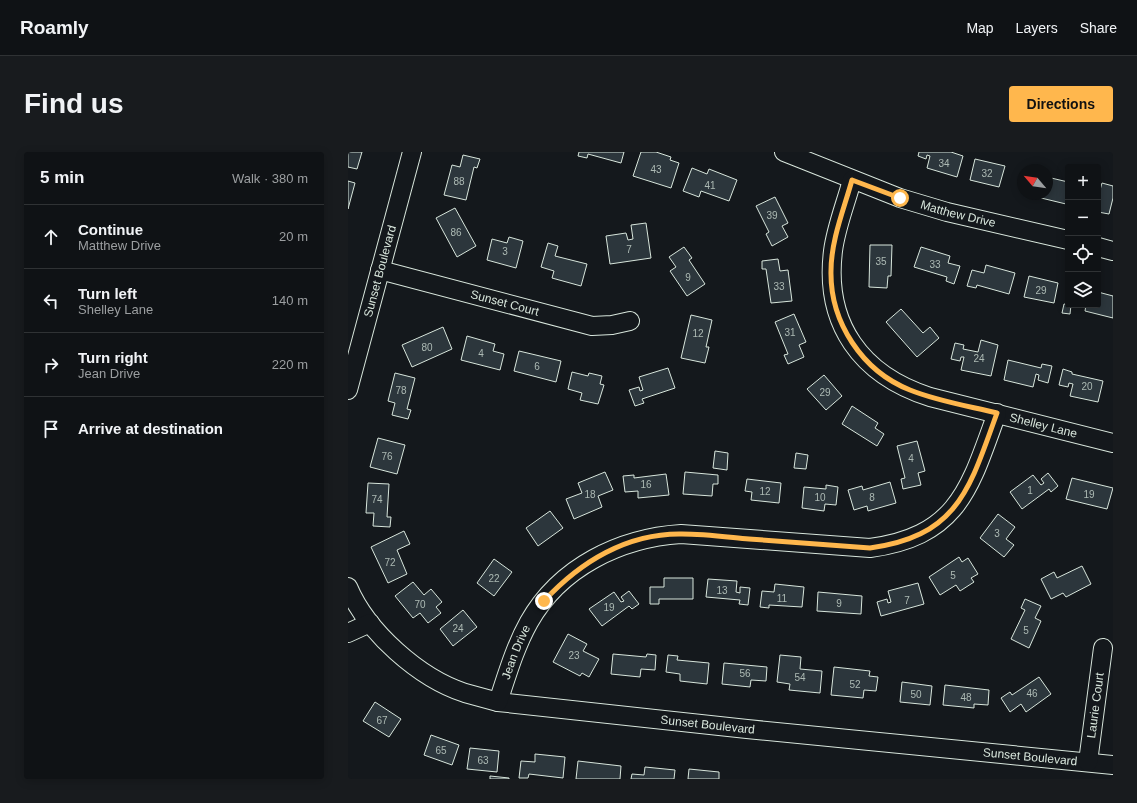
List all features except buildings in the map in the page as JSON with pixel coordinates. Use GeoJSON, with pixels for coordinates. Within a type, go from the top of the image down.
{"type":"FeatureCollection","features":[{"type":"Feature","properties":{"kind":"street","name":"Sunset Boulevard"},"geometry":{"type":"LineString","coordinates":[[348,390],[412,152]]}},
{"type":"Feature","properties":{"kind":"street","name":"Matthew Drive"},"geometry":{"type":"LineString","coordinates":[[784,152],[900,198],[947,212],[1065,239]]}},
{"type":"Feature","properties":{"kind":"street","name":"Shelley Lane"},"geometry":{"type":"LineString","coordinates":[[852,180],[833,249],[831,271],[832,291],[837,312],[846,333],[858,351],[874,368],[889,380],[909,390],[1113,443]]}},
{"type":"Feature","properties":{"kind":"street"},"geometry":{"type":"LineString","coordinates":[[1101,248],[1113,251]]}},
{"type":"Feature","properties":{"kind":"street","name":"Sunset Court"},"geometry":{"type":"LineString","coordinates":[[380,270],[592,326],[612,325],[630,321]]}},
{"type":"Feature","properties":{"kind":"street","name":"Jean Drive"},"geometry":{"type":"LineString","coordinates":[[498,702],[518,643],[530,621],[544,601],[563,580],[586,563],[617,547],[637,540],[664,535],[681,534],[870,548],[892,545],[914,537],[935,525],[952,510],[967,491],[997,413]]}},
{"type":"Feature","properties":{"kind":"street","name":"Sunset Boulevard"},"geometry":{"type":"LineString","coordinates":[[348,587],[370,623],[390,646],[413,665],[464,693],[498,702],[739,728],[1113,765]]}},
{"type":"Feature","properties":{"kind":"street"},"geometry":{"type":"LineString","coordinates":[[348,634],[370,623]]}},
{"type":"Feature","properties":{"kind":"street","name":"Laurie Court"},"geometry":{"type":"LineString","coordinates":[[1088,762],[1103,648]]}},
{"type":"Feature","properties":{"kind":"route"},"geometry":{"type":"LineString","coordinates":[[544,601],[563,580],[586,563],[610,550],[637,540],[664,535],[681,534],[870,548],[892,545],[914,537],[935,525],[952,510],[967,491],[997,413],[930,397],[909,390],[889,380],[874,368],[858,351],[846,333],[837,312],[832,291],[831,271],[833,249],[852,180],[900,198]]}}]}
